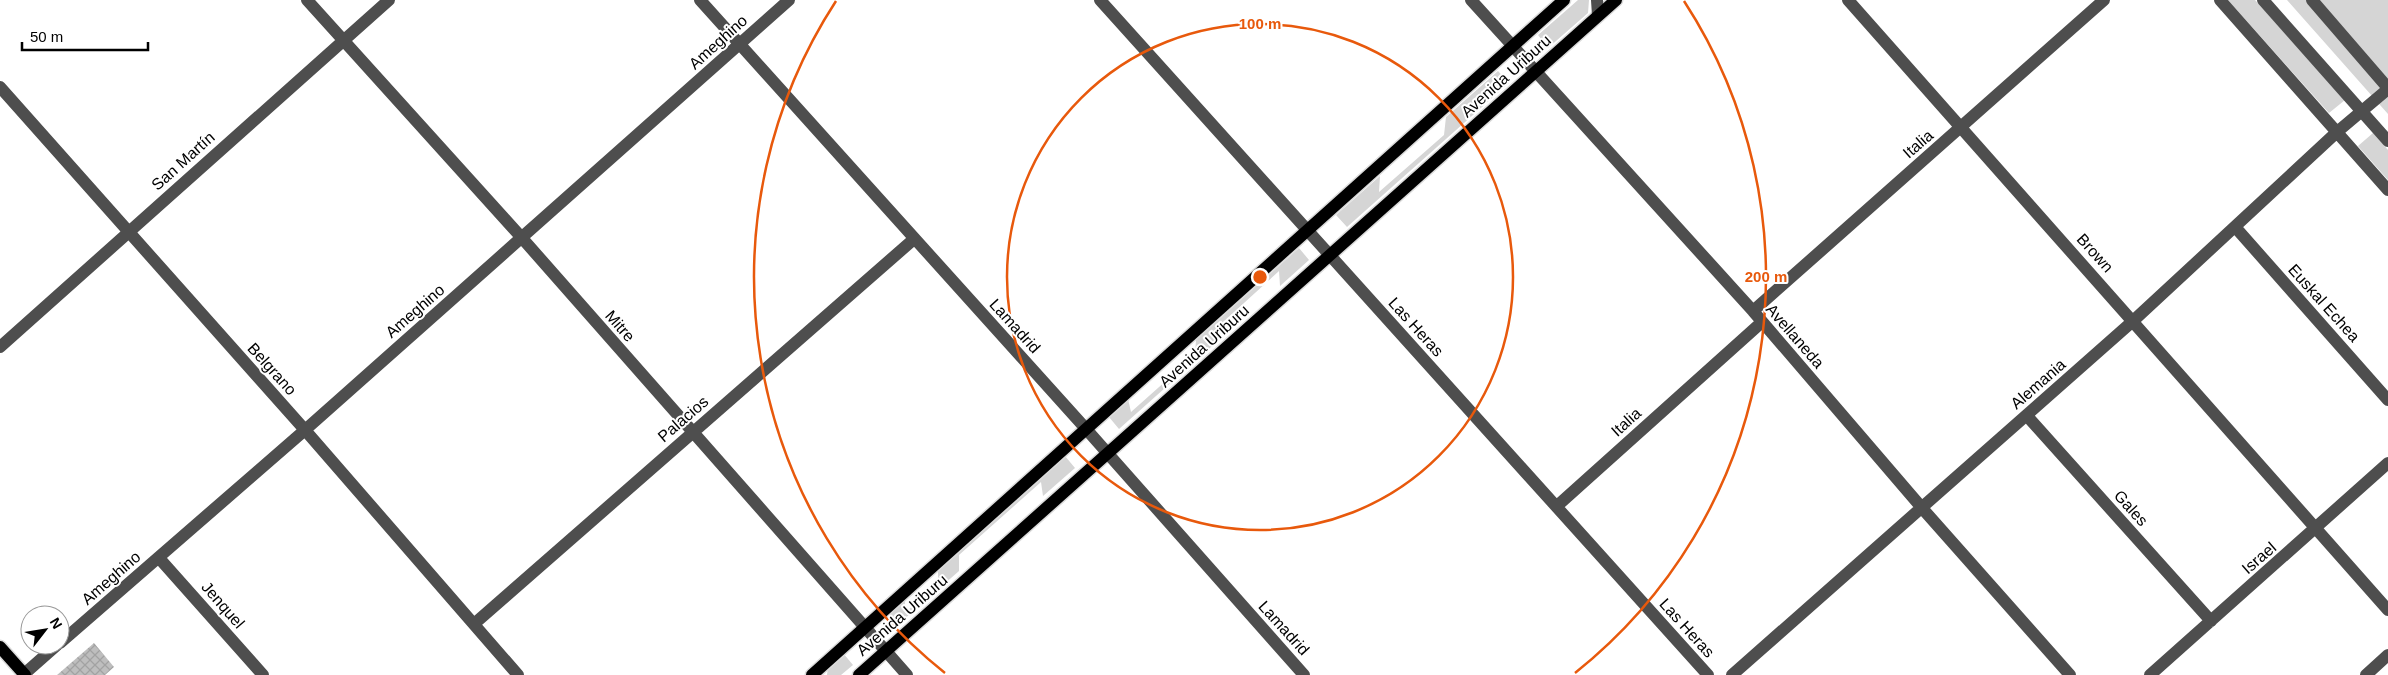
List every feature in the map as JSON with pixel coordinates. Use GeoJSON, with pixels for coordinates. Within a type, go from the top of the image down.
{"type":"FeatureCollection","features":[{"type":"Feature","properties":{"kind":"main road","name":"Avenida Uriburu"},"geometry":{"type":"LineString","coordinates":[[812,675],[1564,0]]}},
{"type":"Feature","properties":{"kind":"main road","name":"Avenida Uriburu"},"geometry":{"type":"LineString","coordinates":[[859,675],[1616,0]]}},
{"type":"Feature","properties":{"kind":"main road"},"geometry":{"type":"LineString","coordinates":[[0,647],[24,675]]}},
{"type":"Feature","properties":{"kind":"street","name":"Mitre"},"geometry":{"type":"LineString","coordinates":[[307,0],[342,41],[522,238],[907,675]]}},
{"type":"Feature","properties":{"kind":"street","name":"San Martín"},"geometry":{"type":"LineString","coordinates":[[0,347],[389,0]]}},
{"type":"Feature","properties":{"kind":"street","name":"Lamadrid"},"geometry":{"type":"LineString","coordinates":[[700,0],[738,45],[1087,430],[1304,675]]}},
{"type":"Feature","properties":{"kind":"street","name":"Ameghino"},"geometry":{"type":"LineString","coordinates":[[70,635],[305,430],[789,0]]}},
{"type":"Feature","properties":{"kind":"street","name":"Las Heras"},"geometry":{"type":"LineString","coordinates":[[1100,0],[1708,675]]}},
{"type":"Feature","properties":{"kind":"street","name":"Avellaneda"},"geometry":{"type":"LineString","coordinates":[[1471,0],[1753,311],[1922,508],[2070,675]]}},
{"type":"Feature","properties":{"kind":"street"},"geometry":{"type":"LineString","coordinates":[[1597,0],[1598,15]]}},
{"type":"Feature","properties":{"kind":"street","name":"Brown"},"geometry":{"type":"LineString","coordinates":[[1848,0],[2388,610]]}},
{"type":"Feature","properties":{"kind":"street","name":"Italia"},"geometry":{"type":"LineString","coordinates":[[1753,311],[2104,0]]}},
{"type":"Feature","properties":{"kind":"street"},"geometry":{"type":"LineString","coordinates":[[2220,0],[2388,190]]}},
{"type":"Feature","properties":{"kind":"street"},"geometry":{"type":"LineString","coordinates":[[2262,0],[2388,141]]}},
{"type":"Feature","properties":{"kind":"street"},"geometry":{"type":"LineString","coordinates":[[2312,0],[2388,89]]}},
{"type":"Feature","properties":{"kind":"street","name":"Belgrano"},"geometry":{"type":"LineString","coordinates":[[0,87],[305,430],[518,675]]}},
{"type":"Feature","properties":{"kind":"street","name":"Alemania"},"geometry":{"type":"LineString","coordinates":[[1732,675],[2133,322],[2361,110],[2388,89]]}},
{"type":"Feature","properties":{"kind":"street","name":"Euskal Echea"},"geometry":{"type":"LineString","coordinates":[[2236,228],[2388,400]]}},
{"type":"Feature","properties":{"kind":"street","name":"Palacios"},"geometry":{"type":"LineString","coordinates":[[474,624],[914,239]]}},
{"type":"Feature","properties":{"kind":"street","name":"Italia"},"geometry":{"type":"LineString","coordinates":[[1557,506],[1762,322]]}},
{"type":"Feature","properties":{"kind":"street","name":"Gales"},"geometry":{"type":"LineString","coordinates":[[2026,416],[2211,621]]}},
{"type":"Feature","properties":{"kind":"street","name":"Israel"},"geometry":{"type":"LineString","coordinates":[[2150,675],[2388,463]]}},
{"type":"Feature","properties":{"kind":"street","name":"Jenquel"},"geometry":{"type":"LineString","coordinates":[[159,558],[263,675]]}},
{"type":"Feature","properties":{"kind":"street","name":"Ameghino"},"geometry":{"type":"LineString","coordinates":[[24,675],[47,655]]}},
{"type":"Feature","properties":{"kind":"street"},"geometry":{"type":"LineString","coordinates":[[2366,675],[2388,655]]}},
{"type":"Feature","properties":{"kind":"shaded area"},"geometry":{"type":"Polygon","coordinates":[[[1578,0],[1589,0],[1588,13],[1548,48],[1538,35],[1578,0]]]}},
{"type":"Feature","properties":{"kind":"shaded area"},"geometry":{"type":"Polygon","coordinates":[[[2228,0],[2255,0],[2345,100],[2329,113],[2228,0]]]}},
{"type":"Feature","properties":{"kind":"shaded area"},"geometry":{"type":"Polygon","coordinates":[[[2287,0],[2388,0],[2388,114],[2287,0]]]}},
{"type":"Feature","properties":{"kind":"shaded area"},"geometry":{"type":"Polygon","coordinates":[[[1498,71],[1509,83],[1347,227],[1336,215],[1380,176],[1379,192],[1444,135],[1446,117],[1498,71]]]}},
{"type":"Feature","properties":{"kind":"shaded area"},"geometry":{"type":"Polygon","coordinates":[[[2373,133],[2388,150],[2388,180],[2358,146],[2373,133]]]}},
{"type":"Feature","properties":{"kind":"shaded area"},"geometry":{"type":"Polygon","coordinates":[[[1299,248],[1309,260],[1280,286],[1279,271],[1222,323],[1221,338],[1119,429],[1109,417],[1128,399],[1131,412],[1195,355],[1196,340],[1299,248]]]}},
{"type":"Feature","properties":{"kind":"shaded area"},"geometry":{"type":"Polygon","coordinates":[[[1065,456],[1075,468],[1043,496],[1041,482],[959,555],[959,571],[894,628],[885,616],[905,598],[905,613],[938,582],[938,569],[1065,456]]]}},
{"type":"Feature","properties":{"kind":"shaded area"},"geometry":{"type":"Polygon","coordinates":[[[843,653],[853,665],[841,675],[827,675],[828,667],[843,653]]]}},
{"type":"Feature","properties":{"kind":"building"},"geometry":{"type":"Polygon","coordinates":[[[94,643],[114,667],[105,675],[57,675],[94,643]]]}}]}
